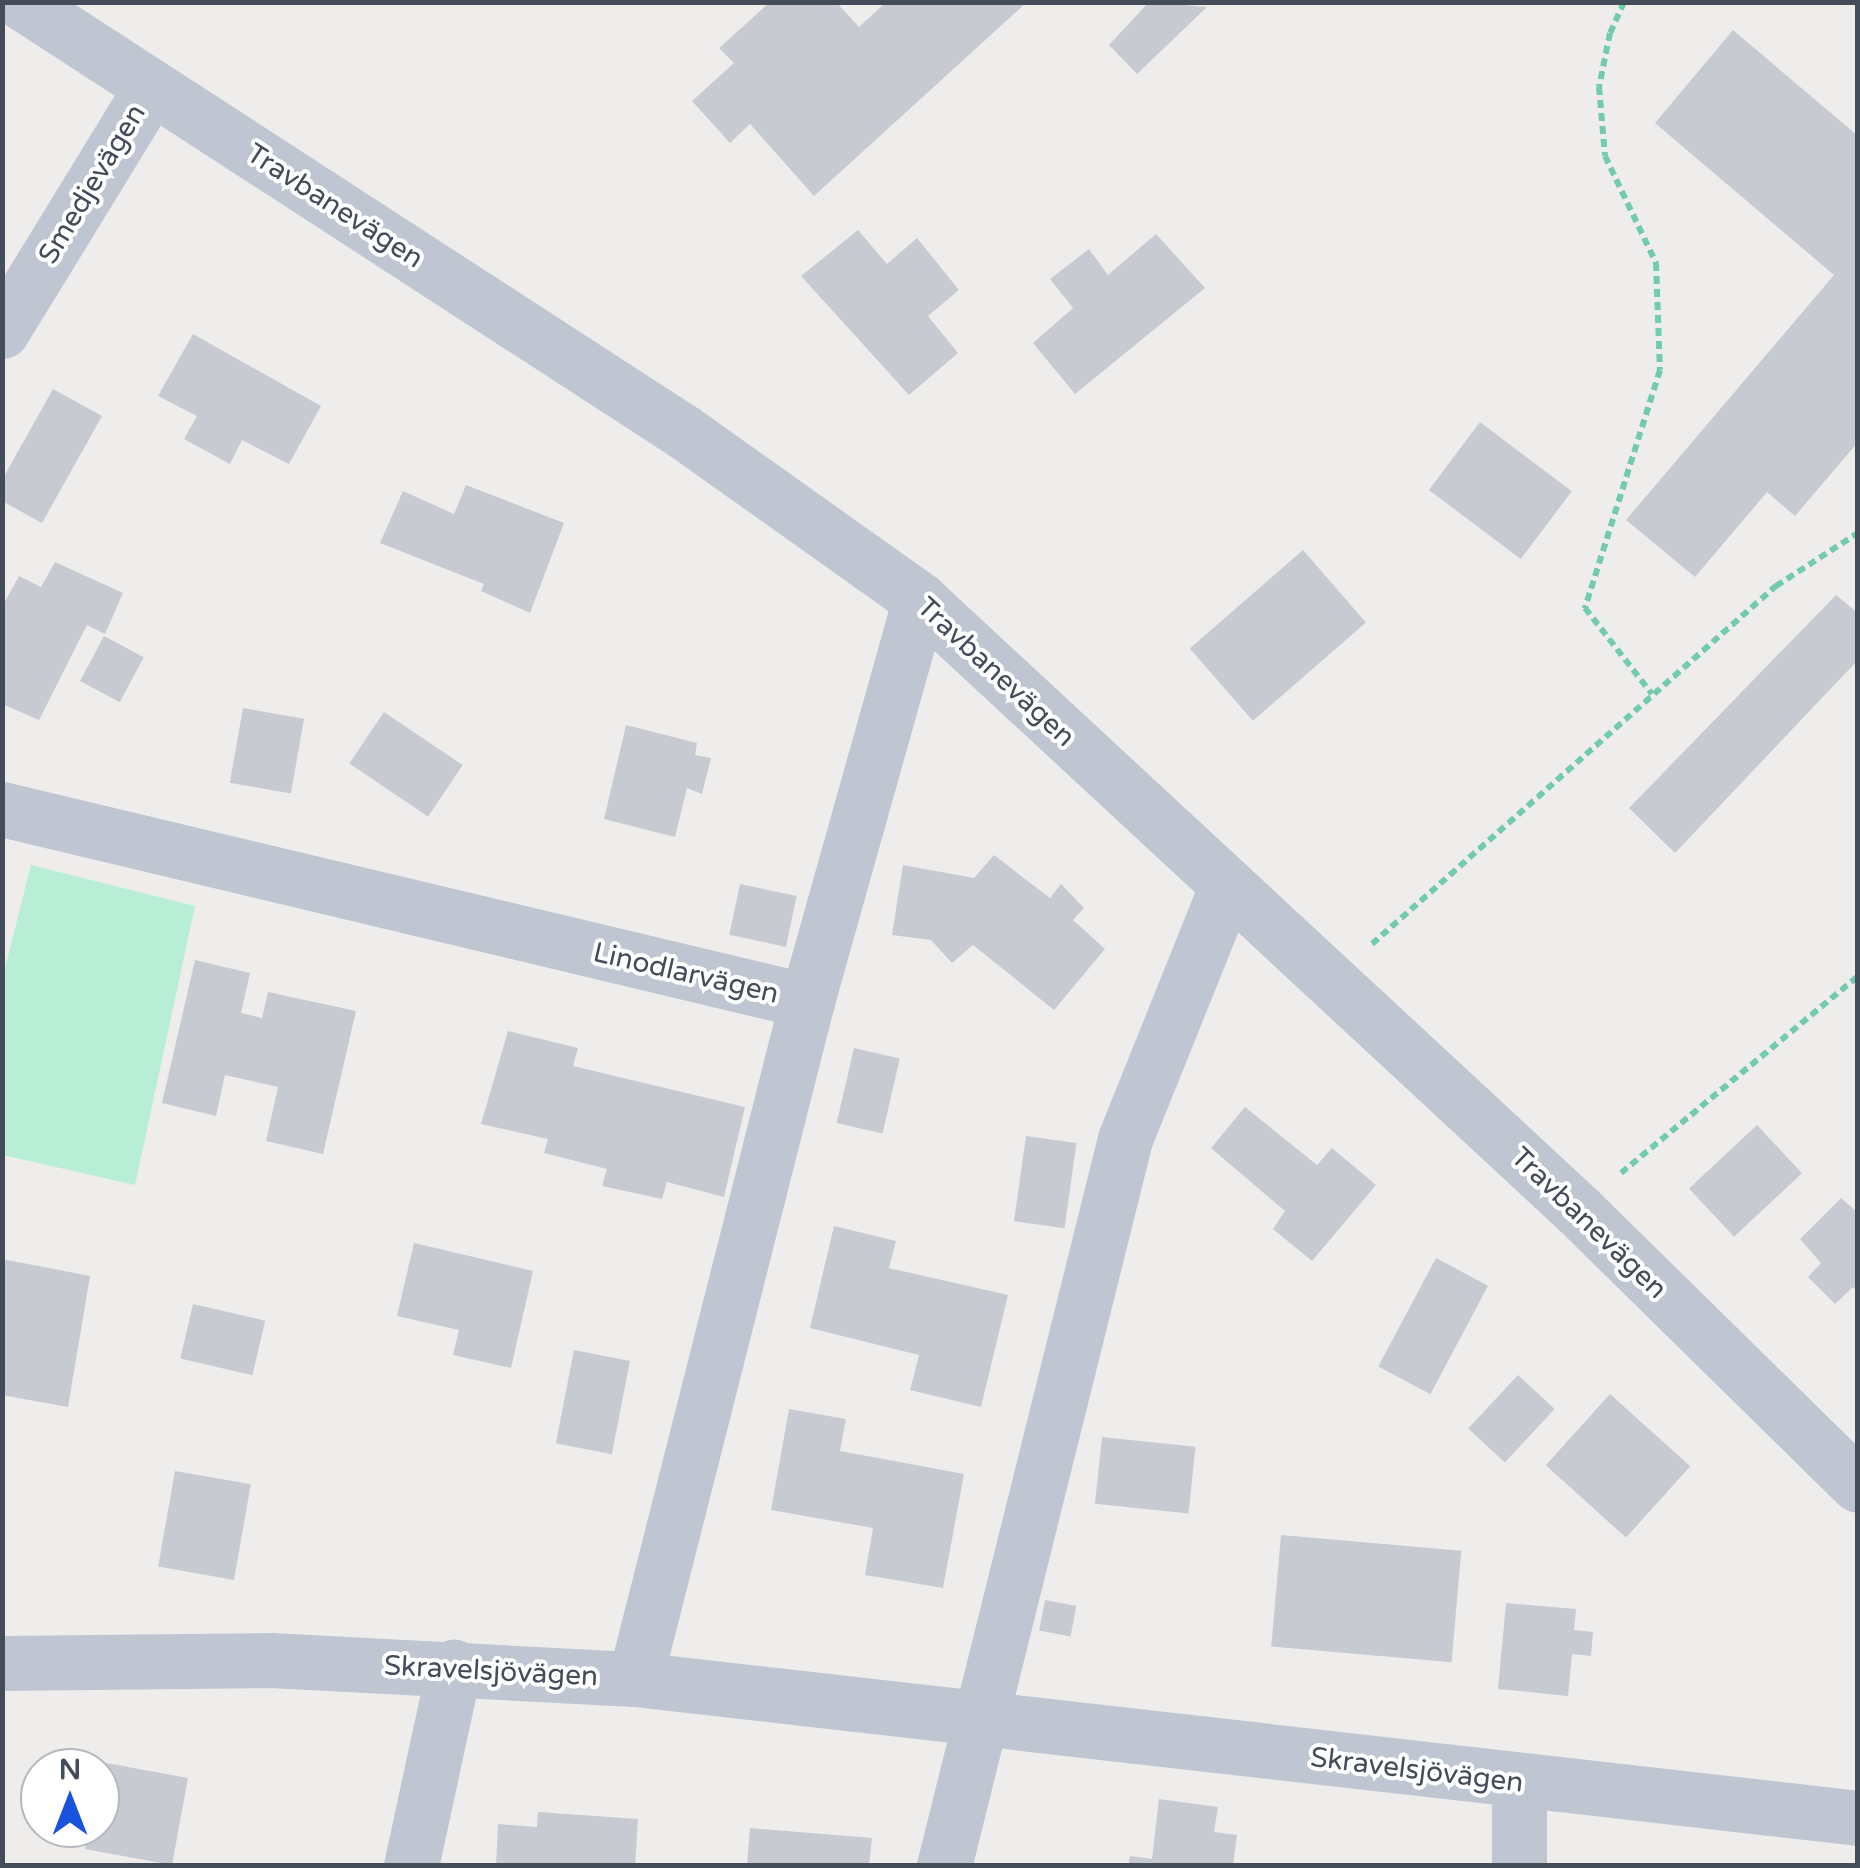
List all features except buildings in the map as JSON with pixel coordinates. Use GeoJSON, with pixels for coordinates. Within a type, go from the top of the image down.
{"type":"FeatureCollection","features":[{"type":"Feature","properties":{"kind":"street","name":"Travbanevägen"},"geometry":{"type":"LineString","coordinates":[[20,2],[684,432],[920,600],[1578,1210],[1858,1485]]}},
{"type":"Feature","properties":{"kind":"street","name":"Smedjevägen"},"geometry":{"type":"LineString","coordinates":[[2,331],[151,88]]}},
{"type":"Feature","properties":{"kind":"street"},"geometry":{"type":"LineString","coordinates":[[807,1002],[920,600]]}},
{"type":"Feature","properties":{"kind":"street","name":"Linodlarvägen"},"geometry":{"type":"LineString","coordinates":[[2,810],[807,1002],[635,1679]]}},
{"type":"Feature","properties":{"kind":"street"},"geometry":{"type":"LineString","coordinates":[[944,1866],[1125,1139],[1228,885]]}},
{"type":"Feature","properties":{"kind":"street","name":"Skravelsjövägen"},"geometry":{"type":"LineString","coordinates":[[2,1664],[270,1660],[635,1679],[1858,1818]]}},
{"type":"Feature","properties":{"kind":"street"},"geometry":{"type":"LineString","coordinates":[[411,1866],[454,1668]]}},
{"type":"Feature","properties":{"kind":"street"},"geometry":{"type":"LineString","coordinates":[[1519,1782],[1519,1866]]}},
{"type":"Feature","properties":{"kind":"path"},"geometry":{"type":"LineString","coordinates":[[1624,2],[1610,33],[1599,87],[1605,156],[1656,262],[1660,370],[1585,608],[1652,694]]}},
{"type":"Feature","properties":{"kind":"path"},"geometry":{"type":"LineString","coordinates":[[1331,983],[1776,586],[1858,533]]}},
{"type":"Feature","properties":{"kind":"path"},"geometry":{"type":"LineString","coordinates":[[1578,1210],[1858,976]]}},
{"type":"Feature","properties":{"kind":"green space"},"geometry":{"type":"Polygon","coordinates":[[[31,865],[195,906],[135,1185],[3,1155],[3,976],[31,865]]]}}]}
